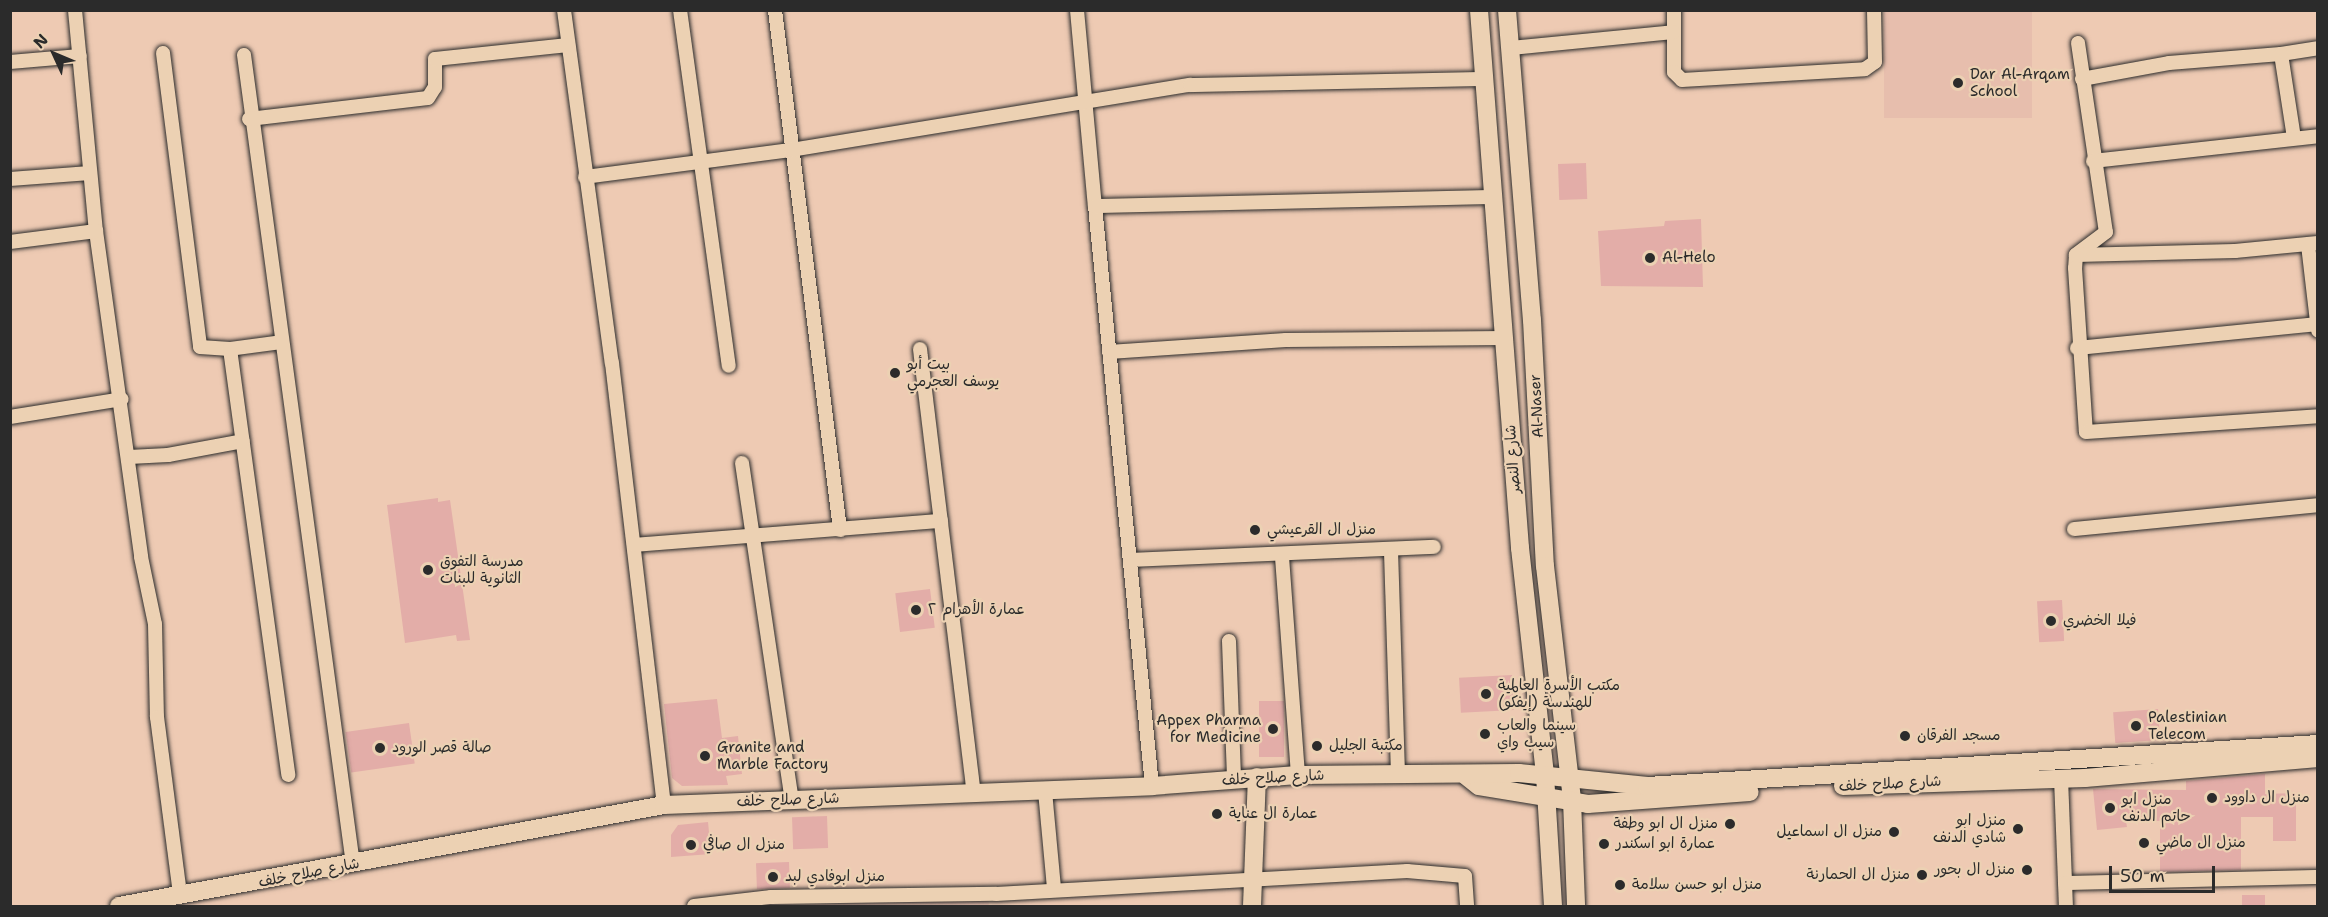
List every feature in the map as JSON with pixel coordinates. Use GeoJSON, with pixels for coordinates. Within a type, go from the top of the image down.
{"type":"FeatureCollection","features":[{"type":"Feature","properties":{"kind":"main road","name":"شارع النصر"},"geometry":{"type":"LineString","coordinates":[[1479,10],[1504,338],[1545,775],[1554,906]]}},
{"type":"Feature","properties":{"kind":"main road","name":"Al-Naser"},"geometry":{"type":"LineString","coordinates":[[1507,10],[1532,320],[1545,566],[1572,800]]}},
{"type":"Feature","properties":{"kind":"main road","name":"شارع صلاح خلف"},"geometry":{"type":"LineString","coordinates":[[119,906],[664,805],[1152,786],[1298,775],[1545,775],[1647,786],[2318,744]]}},
{"type":"Feature","properties":{"kind":"main road","name":"شارع صلاح خلف"},"geometry":{"type":"LineString","coordinates":[[1466,776],[1479,786],[1572,800],[1664,801],[1861,785],[2061,778],[2318,758]]}},
{"type":"Feature","properties":{"kind":"main road"},"geometry":{"type":"LineString","coordinates":[[1252,906],[1257,777]]}},
{"type":"Feature","properties":{"kind":"main road"},"geometry":{"type":"LineString","coordinates":[[1572,800],[1576,906]]}},
{"type":"Feature","properties":{"kind":"street"},"geometry":{"type":"LineString","coordinates":[[75,10],[96,231],[155,624],[157,717],[180,895]]}},
{"type":"Feature","properties":{"kind":"street"},"geometry":{"type":"LineString","coordinates":[[564,10],[634,545],[664,805]]}},
{"type":"Feature","properties":{"kind":"street"},"geometry":{"type":"LineString","coordinates":[[680,10],[729,366]]}},
{"type":"Feature","properties":{"kind":"street"},"geometry":{"type":"LineString","coordinates":[[775,10],[791,150],[809,257],[840,530]]}},
{"type":"Feature","properties":{"kind":"street"},"geometry":{"type":"LineString","coordinates":[[1077,10],[1108,352],[1131,560],[1152,786]]}},
{"type":"Feature","properties":{"kind":"street"},"geometry":{"type":"LineString","coordinates":[[1674,10],[1674,72],[1682,80],[1865,69],[1875,62],[1874,10]]}},
{"type":"Feature","properties":{"kind":"street"},"geometry":{"type":"LineString","coordinates":[[1511,48],[1673,32]]}},
{"type":"Feature","properties":{"kind":"street"},"geometry":{"type":"LineString","coordinates":[[2076,255],[2106,232],[2093,161],[2078,43]]}},
{"type":"Feature","properties":{"kind":"street"},"geometry":{"type":"LineString","coordinates":[[249,119],[428,98],[435,87],[435,58],[568,45]]}},
{"type":"Feature","properties":{"kind":"street"},"geometry":{"type":"LineString","coordinates":[[2082,79],[2169,63],[2282,54],[2318,48]]}},
{"type":"Feature","properties":{"kind":"street"},"geometry":{"type":"LineString","coordinates":[[163,53],[200,347],[230,350],[282,342]]}},
{"type":"Feature","properties":{"kind":"street"},"geometry":{"type":"LineString","coordinates":[[2282,54],[2294,138]]}},
{"type":"Feature","properties":{"kind":"street"},"geometry":{"type":"LineString","coordinates":[[244,55],[249,119],[282,342],[353,864]]}},
{"type":"Feature","properties":{"kind":"street"},"geometry":{"type":"LineString","coordinates":[[10,62],[80,56]]}},
{"type":"Feature","properties":{"kind":"street"},"geometry":{"type":"LineString","coordinates":[[585,177],[791,150],[1190,85],[1485,79]]}},
{"type":"Feature","properties":{"kind":"street"},"geometry":{"type":"LineString","coordinates":[[2093,161],[2318,136]]}},
{"type":"Feature","properties":{"kind":"street"},"geometry":{"type":"LineString","coordinates":[[10,179],[90,173]]}},
{"type":"Feature","properties":{"kind":"street"},"geometry":{"type":"LineString","coordinates":[[1095,206],[1494,197]]}},
{"type":"Feature","properties":{"kind":"street"},"geometry":{"type":"LineString","coordinates":[[10,242],[96,231]]}},
{"type":"Feature","properties":{"kind":"street"},"geometry":{"type":"LineString","coordinates":[[2076,255],[2313,244],[2317,327],[2077,348]]}},
{"type":"Feature","properties":{"kind":"street"},"geometry":{"type":"LineString","coordinates":[[2076,255],[2077,348],[2086,432],[2318,416]]}},
{"type":"Feature","properties":{"kind":"street"},"geometry":{"type":"LineString","coordinates":[[1108,352],[1286,340],[1504,338]]}},
{"type":"Feature","properties":{"kind":"street"},"geometry":{"type":"LineString","coordinates":[[920,349],[974,794]]}},
{"type":"Feature","properties":{"kind":"street"},"geometry":{"type":"LineString","coordinates":[[230,350],[288,775]]}},
{"type":"Feature","properties":{"kind":"street"},"geometry":{"type":"LineString","coordinates":[[10,417],[122,399]]}},
{"type":"Feature","properties":{"kind":"street"},"geometry":{"type":"LineString","coordinates":[[129,457],[168,455],[243,441]]}},
{"type":"Feature","properties":{"kind":"street"},"geometry":{"type":"LineString","coordinates":[[742,463],[792,800]]}},
{"type":"Feature","properties":{"kind":"street"},"geometry":{"type":"LineString","coordinates":[[2074,529],[2318,506]]}},
{"type":"Feature","properties":{"kind":"street"},"geometry":{"type":"LineString","coordinates":[[634,545],[752,538],[941,521]]}},
{"type":"Feature","properties":{"kind":"street"},"geometry":{"type":"LineString","coordinates":[[1131,560],[1282,557],[1434,547]]}},
{"type":"Feature","properties":{"kind":"street"},"geometry":{"type":"LineString","coordinates":[[1391,551],[1398,774]]}},
{"type":"Feature","properties":{"kind":"street"},"geometry":{"type":"LineString","coordinates":[[1282,557],[1298,775]]}},
{"type":"Feature","properties":{"kind":"street"},"geometry":{"type":"LineString","coordinates":[[1229,641],[1234,780]]}},
{"type":"Feature","properties":{"kind":"street"},"geometry":{"type":"LineString","coordinates":[[2061,778],[2066,906]]}},
{"type":"Feature","properties":{"kind":"street"},"geometry":{"type":"LineString","coordinates":[[1045,791],[1054,888]]}},
{"type":"Feature","properties":{"kind":"street"},"geometry":{"type":"LineString","coordinates":[[694,906],[996,894],[1054,888],[1407,871],[1465,876],[1467,906]]}},
{"type":"Feature","properties":{"kind":"street"},"geometry":{"type":"LineString","coordinates":[[2065,883],[2318,877]]}},
{"type":"Feature","properties":{"kind":"shaded area","name":"Dar Al-Arqam School"},"geometry":{"type":"Polygon","coordinates":[[[1884,10],[2032,10],[2032,118],[1884,118],[1884,10]]]}},
{"type":"Feature","properties":{"kind":"shaded area"},"geometry":{"type":"Polygon","coordinates":[[[988,897],[989,906],[798,906],[801,905],[988,897]]]}},
{"type":"Feature","properties":{"kind":"building"},"geometry":{"type":"Polygon","coordinates":[[[1586,163],[1587,199],[1559,200],[1558,164],[1586,163]]]}},
{"type":"Feature","properties":{"kind":"building","name":"Al-Helo"},"geometry":{"type":"Polygon","coordinates":[[[1701,219],[1703,287],[1601,286],[1598,231],[1664,226],[1665,221],[1701,219]]]}},
{"type":"Feature","properties":{"kind":"building","name":"مدرسة التفوق الثانوية للبنات"},"geometry":{"type":"Polygon","coordinates":[[[438,498],[438,502],[450,500],[470,640],[457,641],[456,635],[405,643],[387,505],[438,498]]]}},
{"type":"Feature","properties":{"kind":"building","name":"عمارة الأهرام ٢"},"geometry":{"type":"Polygon","coordinates":[[[930,589],[935,628],[900,632],[895,593],[930,589]]]}},
{"type":"Feature","properties":{"kind":"building","name":"فيلا الخضري"},"geometry":{"type":"Polygon","coordinates":[[[2062,600],[2064,641],[2039,642],[2037,601],[2062,600]]]}},
{"type":"Feature","properties":{"kind":"building","name":"مكتب الأسرة العالمية للهندسة (إيفكو)"},"geometry":{"type":"Polygon","coordinates":[[[1512,675],[1514,710],[1461,713],[1459,678],[1512,675]]]}},
{"type":"Feature","properties":{"kind":"building","name":"Granite and Marble Factory"},"geometry":{"type":"Polygon","coordinates":[[[717,699],[722,738],[738,736],[742,774],[726,776],[728,785],[682,786],[672,778],[664,704],[717,699]]]}},
{"type":"Feature","properties":{"kind":"building","name":"Appex Pharma for Medicine"},"geometry":{"type":"Polygon","coordinates":[[[1259,701],[1284,701],[1284,757],[1259,757],[1259,701]]]}},
{"type":"Feature","properties":{"kind":"building","name":"Palestinian Telecom"},"geometry":{"type":"Polygon","coordinates":[[[2158,709],[2160,740],[2115,743],[2113,712],[2158,709]]]}},
{"type":"Feature","properties":{"kind":"building","name":"صالة قصر الورود"},"geometry":{"type":"Polygon","coordinates":[[[409,723],[415,764],[351,773],[346,732],[409,723]]]}},
{"type":"Feature","properties":{"kind":"building"},"geometry":{"type":"Polygon","coordinates":[[[2265,774],[2265,794],[2296,793],[2296,841],[2273,841],[2273,817],[2241,817],[2241,870],[2160,872],[2160,821],[2126,821],[2127,827],[2097,830],[2093,789],[2186,790],[2186,781],[2265,774]]]}},
{"type":"Feature","properties":{"kind":"building"},"geometry":{"type":"Polygon","coordinates":[[[827,816],[828,848],[793,849],[792,817],[827,816]]]}},
{"type":"Feature","properties":{"kind":"building","name":"منزل ال صافي"},"geometry":{"type":"Polygon","coordinates":[[[708,822],[711,854],[671,857],[671,835],[678,825],[708,822]]]}},
{"type":"Feature","properties":{"kind":"building","name":"منزل ابوفادي لبد"},"geometry":{"type":"Polygon","coordinates":[[[789,862],[790,888],[757,889],[756,863],[789,862]]]}},
{"type":"Feature","properties":{"kind":"building"},"geometry":{"type":"Polygon","coordinates":[[[2242,895],[2265,895],[2265,906],[2242,906],[2242,895]]]}},
{"type":"Feature","properties":{"kind":"place","name":"Dar Al-Arqam School"},"geometry":{"type":"Point","coordinates":[1958,83]}},
{"type":"Feature","properties":{"kind":"place","name":"Al-Helo"},"geometry":{"type":"Point","coordinates":[1650,258]}},
{"type":"Feature","properties":{"kind":"place","name":"بيت أبو يوسف العجرمي"},"geometry":{"type":"Point","coordinates":[895,373]}},
{"type":"Feature","properties":{"kind":"place","name":"منزل ال القرعيشي"},"geometry":{"type":"Point","coordinates":[1255,530]}},
{"type":"Feature","properties":{"kind":"place","name":"مدرسة التفوق الثانوية للبنات"},"geometry":{"type":"Point","coordinates":[428,570]}},
{"type":"Feature","properties":{"kind":"place","name":"عمارة الأهرام ٢"},"geometry":{"type":"Point","coordinates":[916,610]}},
{"type":"Feature","properties":{"kind":"place","name":"فيلا الخضري"},"geometry":{"type":"Point","coordinates":[2051,621]}},
{"type":"Feature","properties":{"kind":"place","name":"مكتب الأسرة العالمية للهندسة (إيفكو)"},"geometry":{"type":"Point","coordinates":[1486,694]}},
{"type":"Feature","properties":{"kind":"place","name":"Palestinian Telecom"},"geometry":{"type":"Point","coordinates":[2136,726]}},
{"type":"Feature","properties":{"kind":"place","name":"Appex Pharma for Medicine"},"geometry":{"type":"Point","coordinates":[1273,729]}},
{"type":"Feature","properties":{"kind":"place","name":"سينما والعاب سيب واي"},"geometry":{"type":"Point","coordinates":[1485,734]}},
{"type":"Feature","properties":{"kind":"place","name":"مسجد الفرقان"},"geometry":{"type":"Point","coordinates":[1905,736]}},
{"type":"Feature","properties":{"kind":"place","name":"مكتبة الجليل"},"geometry":{"type":"Point","coordinates":[1317,746]}},
{"type":"Feature","properties":{"kind":"place","name":"صالة قصر الورود"},"geometry":{"type":"Point","coordinates":[380,748]}},
{"type":"Feature","properties":{"kind":"place","name":"Granite and Marble Factory"},"geometry":{"type":"Point","coordinates":[705,756]}},
{"type":"Feature","properties":{"kind":"place","name":"منزل ال داوود"},"geometry":{"type":"Point","coordinates":[2212,798]}},
{"type":"Feature","properties":{"kind":"place","name":"منزل ابو حاتم الدنف"},"geometry":{"type":"Point","coordinates":[2110,808]}},
{"type":"Feature","properties":{"kind":"place","name":"عمارة ال عناية"},"geometry":{"type":"Point","coordinates":[1217,814]}},
{"type":"Feature","properties":{"kind":"place","name":"منزل ال ابو وطفة"},"geometry":{"type":"Point","coordinates":[1730,824]}},
{"type":"Feature","properties":{"kind":"place","name":"منزل ابو شادي الدنف"},"geometry":{"type":"Point","coordinates":[2018,829]}},
{"type":"Feature","properties":{"kind":"place","name":"منزل ال اسماعيل"},"geometry":{"type":"Point","coordinates":[1894,832]}},
{"type":"Feature","properties":{"kind":"place","name":"منزل ال ماضي"},"geometry":{"type":"Point","coordinates":[2144,843]}},
{"type":"Feature","properties":{"kind":"place","name":"عمارة ابو اسكندر"},"geometry":{"type":"Point","coordinates":[1604,844]}},
{"type":"Feature","properties":{"kind":"place","name":"منزل ال صافي"},"geometry":{"type":"Point","coordinates":[691,845]}},
{"type":"Feature","properties":{"kind":"place","name":"منزل ال بحور"},"geometry":{"type":"Point","coordinates":[2027,870]}},
{"type":"Feature","properties":{"kind":"place","name":"منزل ال الحمارنة"},"geometry":{"type":"Point","coordinates":[1922,875]}},
{"type":"Feature","properties":{"kind":"place","name":"منزل ابوفادي لبد"},"geometry":{"type":"Point","coordinates":[773,877]}},
{"type":"Feature","properties":{"kind":"place","name":"منزل ابو حسن سلامة"},"geometry":{"type":"Point","coordinates":[1620,885]}}]}
